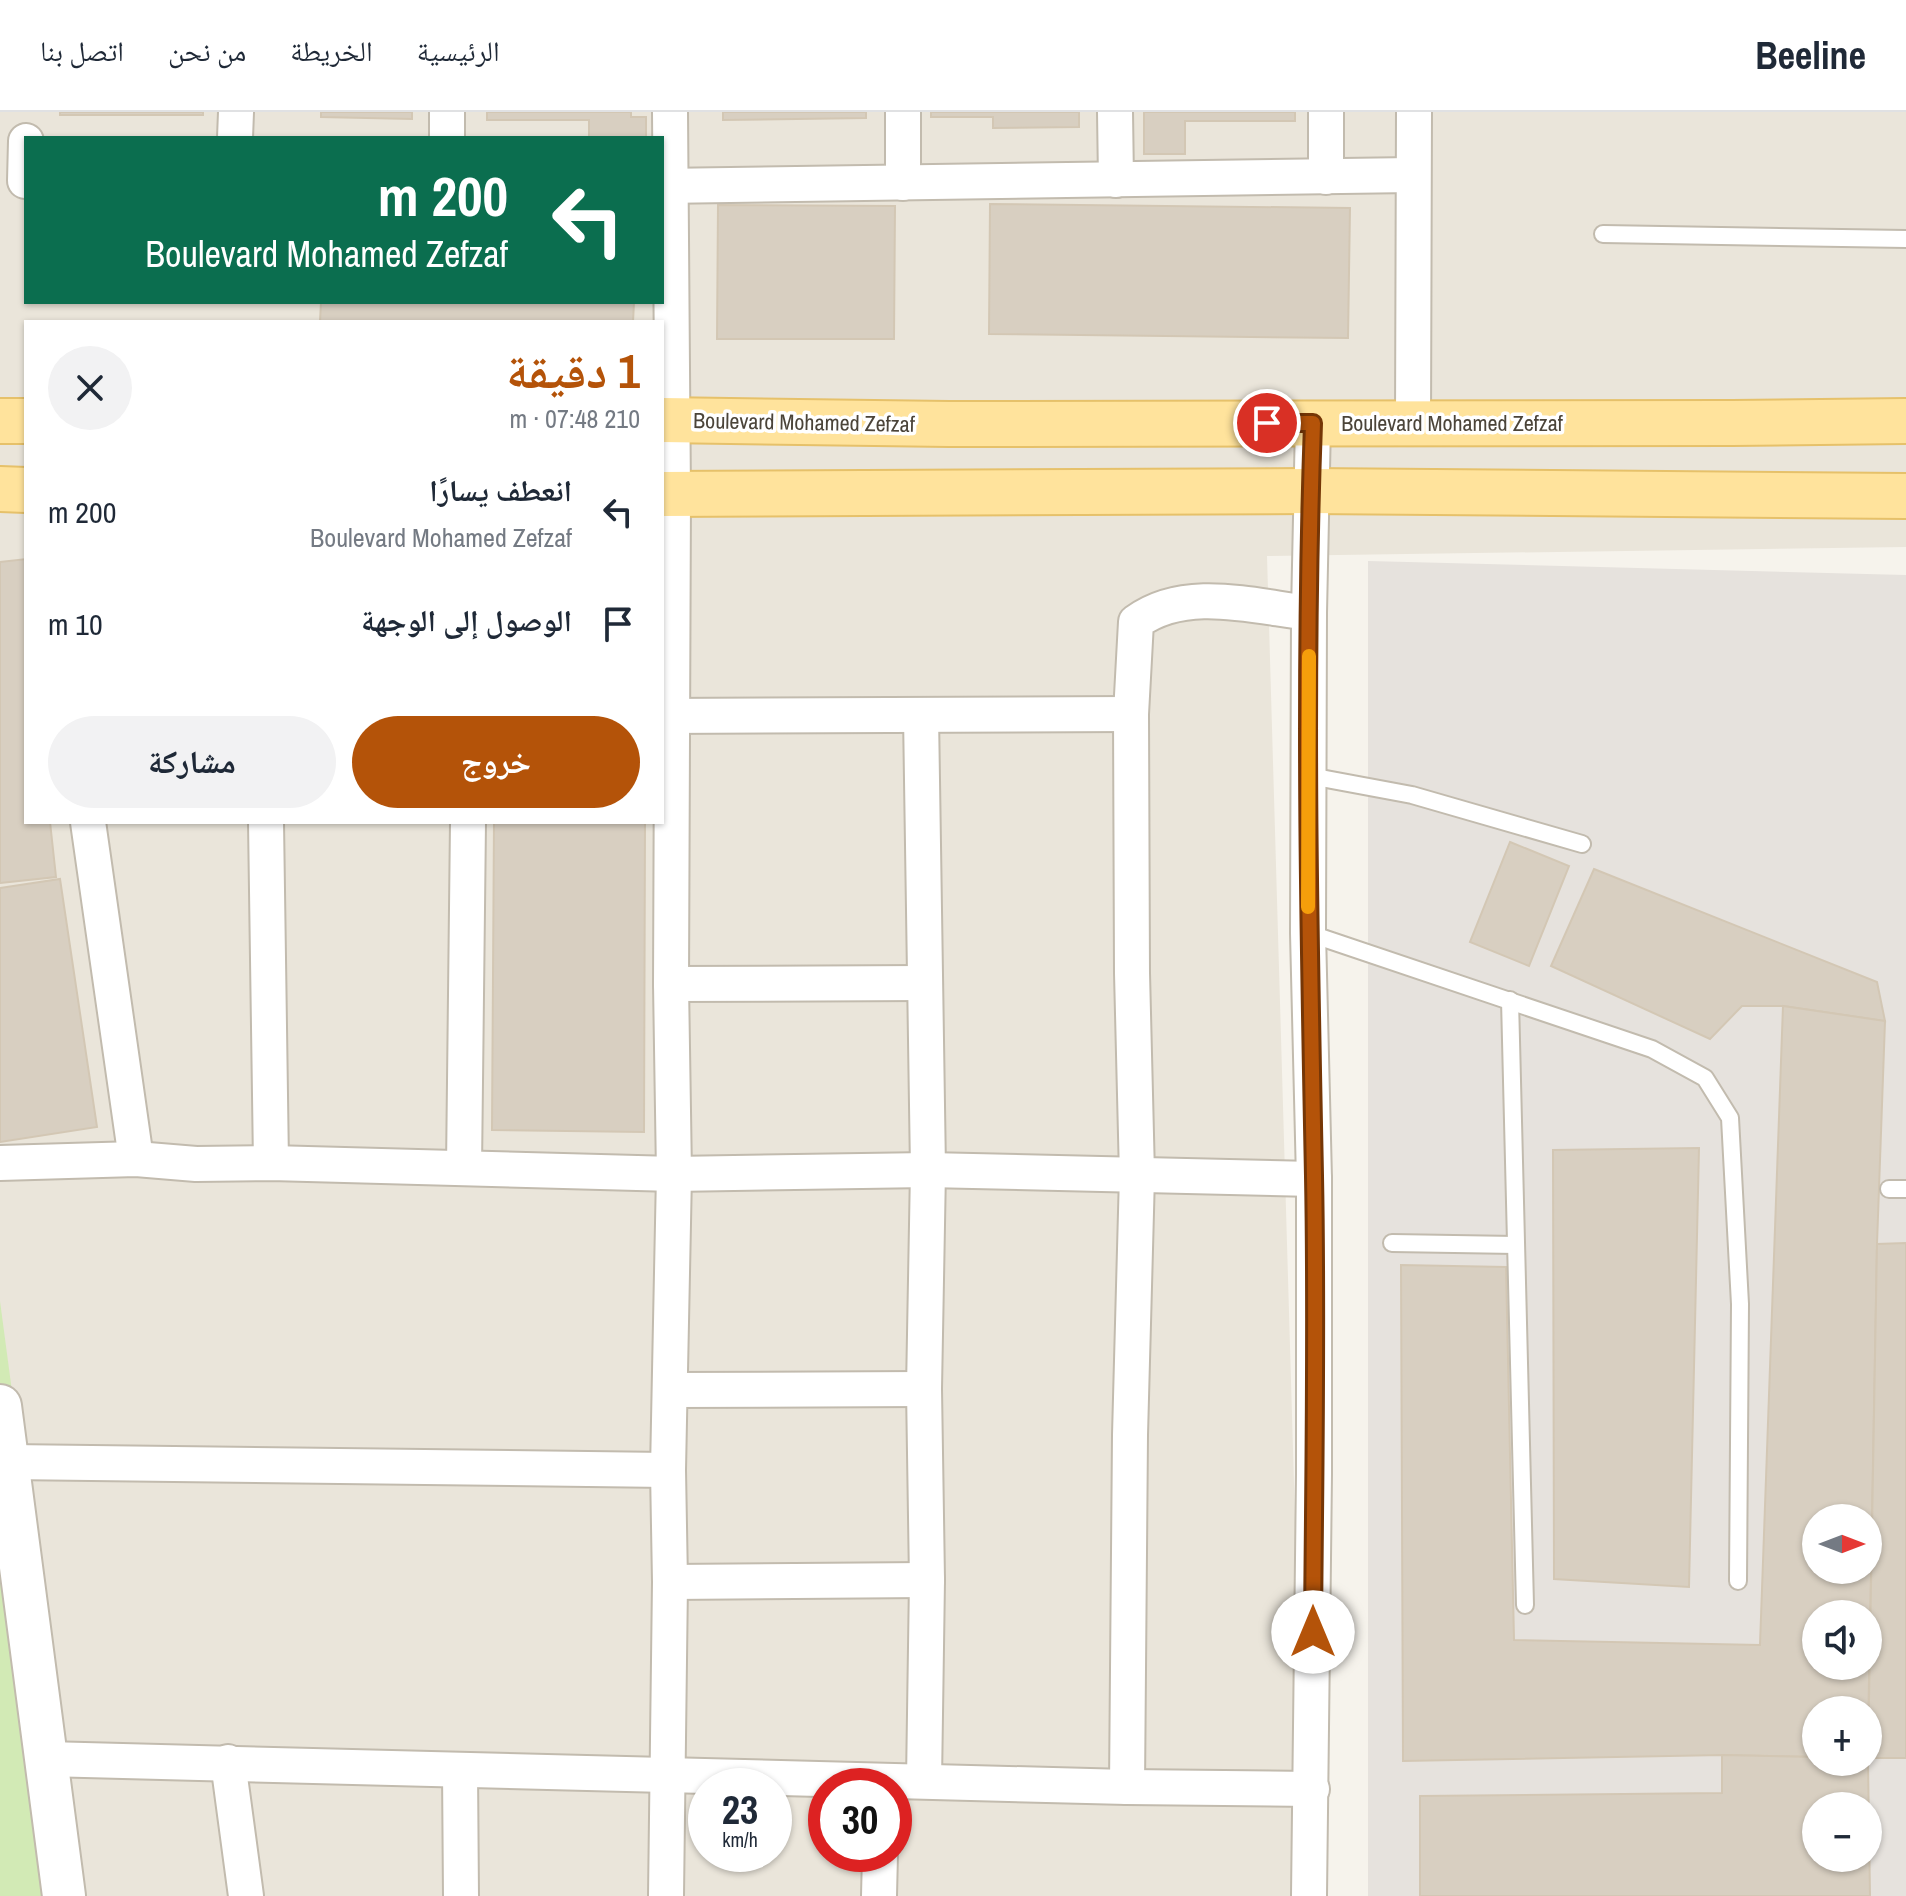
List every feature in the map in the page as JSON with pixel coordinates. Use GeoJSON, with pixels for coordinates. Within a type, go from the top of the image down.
{"type":"FeatureCollection","features":[{"type":"Feature","properties":{"kind":"main road","name":"Boulevard Mohamed Zefzaf"},"geometry":{"type":"LineString","coordinates":[[667,420],[799,423],[1906,421]]}},
{"type":"Feature","properties":{"kind":"main road"},"geometry":{"type":"LineString","coordinates":[[0,421],[24,421]]}},
{"type":"Feature","properties":{"kind":"main road"},"geometry":{"type":"LineString","coordinates":[[0,489],[24,490]]}},
{"type":"Feature","properties":{"kind":"main road"},"geometry":{"type":"LineString","coordinates":[[667,494],[1310,491],[1906,496]]}},
{"type":"Feature","properties":{"kind":"street"},"geometry":{"type":"LineString","coordinates":[[26,136],[27,112]]}},
{"type":"Feature","properties":{"kind":"street"},"geometry":{"type":"LineString","coordinates":[[235,136],[236,112]]}},
{"type":"Feature","properties":{"kind":"street"},"geometry":{"type":"LineString","coordinates":[[447,112],[447,136]]}},
{"type":"Feature","properties":{"kind":"street"},"geometry":{"type":"LineString","coordinates":[[666,1896],[670,1582],[668,1470],[674,1174],[666,716],[667,186],[670,112]]}},
{"type":"Feature","properties":{"kind":"street"},"geometry":{"type":"LineString","coordinates":[[903,112],[903,183]]}},
{"type":"Feature","properties":{"kind":"street"},"geometry":{"type":"LineString","coordinates":[[1115,112],[1116,180]]}},
{"type":"Feature","properties":{"kind":"street"},"geometry":{"type":"LineString","coordinates":[[1326,112],[1326,177]]}},
{"type":"Feature","properties":{"kind":"street"},"geometry":{"type":"LineString","coordinates":[[1413,423],[1414,112]]}},
{"type":"Feature","properties":{"kind":"street"},"geometry":{"type":"LineString","coordinates":[[667,186],[1413,175]]}},
{"type":"Feature","properties":{"kind":"street"},"geometry":{"type":"LineString","coordinates":[[0,177],[24,181]]}},
{"type":"Feature","properties":{"kind":"street"},"geometry":{"type":"LineString","coordinates":[[1309,1896],[1314,1179],[1308,933],[1313,423]]}},
{"type":"Feature","properties":{"kind":"street"},"geometry":{"type":"LineString","coordinates":[[1127,1787],[1130,1435],[1137,1175],[1131,714],[1136,622],[1154,608],[1207,600],[1309,613]]}},
{"type":"Feature","properties":{"kind":"street"},"geometry":{"type":"LineString","coordinates":[[666,716],[1131,714]]}},
{"type":"Feature","properties":{"kind":"street"},"geometry":{"type":"LineString","coordinates":[[921,715],[928,1170],[924,1389],[927,1580],[924,1781]]}},
{"type":"Feature","properties":{"kind":"street"},"geometry":{"type":"LineString","coordinates":[[88,824],[136,1159]]}},
{"type":"Feature","properties":{"kind":"street"},"geometry":{"type":"LineString","coordinates":[[266,824],[271,1163]]}},
{"type":"Feature","properties":{"kind":"street"},"geometry":{"type":"LineString","coordinates":[[464,1168],[468,824]]}},
{"type":"Feature","properties":{"kind":"street"},"geometry":{"type":"LineString","coordinates":[[671,984],[925,983]]}},
{"type":"Feature","properties":{"kind":"street"},"geometry":{"type":"LineString","coordinates":[[0,1163],[136,1159],[196,1164],[271,1163],[674,1174],[928,1170],[1314,1179]]}},
{"type":"Feature","properties":{"kind":"street"},"geometry":{"type":"LineString","coordinates":[[671,1390],[924,1389]]}},
{"type":"Feature","properties":{"kind":"street"},"geometry":{"type":"LineString","coordinates":[[0,1406],[64,1896]]}},
{"type":"Feature","properties":{"kind":"street"},"geometry":{"type":"LineString","coordinates":[[9,1462],[668,1470]]}},
{"type":"Feature","properties":{"kind":"street"},"geometry":{"type":"LineString","coordinates":[[670,1582],[927,1580]]}},
{"type":"Feature","properties":{"kind":"street"},"geometry":{"type":"LineString","coordinates":[[46,1759],[808,1780]]}},
{"type":"Feature","properties":{"kind":"street"},"geometry":{"type":"LineString","coordinates":[[228,1762],[246,1896]]}},
{"type":"Feature","properties":{"kind":"street"},"geometry":{"type":"LineString","coordinates":[[460,1770],[461,1896]]}},
{"type":"Feature","properties":{"kind":"street"},"geometry":{"type":"LineString","coordinates":[[912,1782],[1312,1789]]}},
{"type":"Feature","properties":{"kind":"street"},"geometry":{"type":"LineString","coordinates":[[879,1896],[880,1872]]}},
{"type":"Feature","properties":{"kind":"lane"},"geometry":{"type":"LineString","coordinates":[[1603,234],[1906,239]]}},
{"type":"Feature","properties":{"kind":"lane"},"geometry":{"type":"LineString","coordinates":[[1310,776],[1412,795],[1582,844]]}},
{"type":"Feature","properties":{"kind":"lane"},"geometry":{"type":"LineString","coordinates":[[1308,933],[1652,1049],[1705,1078],[1730,1118],[1740,1304],[1738,1581]]}},
{"type":"Feature","properties":{"kind":"lane"},"geometry":{"type":"LineString","coordinates":[[1510,1000],[1525,1605]]}},
{"type":"Feature","properties":{"kind":"lane"},"geometry":{"type":"LineString","coordinates":[[1392,1243],[1516,1245]]}},
{"type":"Feature","properties":{"kind":"shaded area"},"geometry":{"type":"Polygon","coordinates":[[[0,112],[1906,112],[1906,547],[1267,556],[1306,1896],[0,1896],[0,112]]]}},
{"type":"Feature","properties":{"kind":"shaded area"},"geometry":{"type":"Polygon","coordinates":[[[1368,561],[1906,575],[1906,1896],[1368,1896],[1368,561]]]}},
{"type":"Feature","properties":{"kind":"green space"},"geometry":{"type":"Polygon","coordinates":[[[0,1301],[79,1896],[0,1896],[0,1301]]]}},
{"type":"Feature","properties":{"kind":"building"},"geometry":{"type":"Polygon","coordinates":[[[60,112],[203,112],[203,115],[60,115],[60,112]]]}},
{"type":"Feature","properties":{"kind":"building"},"geometry":{"type":"Polygon","coordinates":[[[321,112],[412,112],[412,119],[321,117],[321,112]]]}},
{"type":"Feature","properties":{"kind":"building"},"geometry":{"type":"Polygon","coordinates":[[[487,112],[631,112],[631,117],[646,117],[646,136],[589,136],[589,120],[487,120],[487,112]]]}},
{"type":"Feature","properties":{"kind":"building"},"geometry":{"type":"Polygon","coordinates":[[[723,112],[866,112],[866,118],[723,120],[723,112]]]}},
{"type":"Feature","properties":{"kind":"building"},"geometry":{"type":"Polygon","coordinates":[[[931,112],[1079,112],[1079,127],[993,128],[993,117],[931,117],[931,112]]]}},
{"type":"Feature","properties":{"kind":"building"},"geometry":{"type":"Polygon","coordinates":[[[1144,112],[1295,112],[1295,121],[1185,121],[1185,154],[1144,154],[1144,112]]]}},
{"type":"Feature","properties":{"kind":"building"},"geometry":{"type":"Polygon","coordinates":[[[990,204],[1350,208],[1348,338],[989,334],[990,204]]]}},
{"type":"Feature","properties":{"kind":"building"},"geometry":{"type":"Polygon","coordinates":[[[718,205],[895,206],[894,339],[717,339],[718,205]]]}},
{"type":"Feature","properties":{"kind":"building"},"geometry":{"type":"Polygon","coordinates":[[[321,304],[634,304],[633,320],[320,320],[321,304]]]}},
{"type":"Feature","properties":{"kind":"building"},"geometry":{"type":"Polygon","coordinates":[[[24,559],[24,824],[50,824],[56,877],[0,883],[0,562],[24,559]]]}},
{"type":"Feature","properties":{"kind":"building"},"geometry":{"type":"Polygon","coordinates":[[[494,824],[645,824],[644,1132],[492,1130],[494,824]]]}},
{"type":"Feature","properties":{"kind":"building"},"geometry":{"type":"Polygon","coordinates":[[[1510,842],[1569,866],[1529,966],[1470,942],[1510,842]]]}},
{"type":"Feature","properties":{"kind":"building"},"geometry":{"type":"Polygon","coordinates":[[[1594,869],[1877,982],[1885,1021],[1783,1006],[1742,1006],[1710,1039],[1551,966],[1594,869]]]}},
{"type":"Feature","properties":{"kind":"building"},"geometry":{"type":"Polygon","coordinates":[[[60,879],[97,1127],[0,1142],[0,888],[60,879]]]}},
{"type":"Feature","properties":{"kind":"building"},"geometry":{"type":"Polygon","coordinates":[[[1783,1006],[1885,1021],[1872,1504],[1802,1504],[1802,1584],[1871,1584],[1870,1600],[1802,1600],[1802,1680],[1869,1680],[1869,1696],[1802,1696],[1802,1757],[1722,1755],[1403,1761],[1401,1265],[1506,1267],[1514,1640],[1760,1645],[1783,1006]]]}},
{"type":"Feature","properties":{"kind":"building"},"geometry":{"type":"Polygon","coordinates":[[[1699,1148],[1689,1587],[1554,1579],[1553,1150],[1699,1148]]]}},
{"type":"Feature","properties":{"kind":"building"},"geometry":{"type":"Polygon","coordinates":[[[1906,1243],[1906,1758],[1882,1758],[1882,1696],[1869,1696],[1869,1680],[1882,1680],[1882,1600],[1871,1600],[1871,1584],[1882,1584],[1882,1504],[1872,1504],[1877,1244],[1906,1243]]]}},
{"type":"Feature","properties":{"kind":"building"},"geometry":{"type":"Polygon","coordinates":[[[1722,1755],[1802,1757],[1802,1776],[1868,1776],[1868,1792],[1802,1792],[1802,1872],[1870,1872],[1870,1896],[1420,1896],[1420,1796],[1722,1793],[1722,1755]]]}},
{"type":"Feature","properties":{"kind":"slow traffic"},"geometry":{"type":"LineString","coordinates":[[1308,907],[1309,656]]}},
{"type":"Feature","properties":{"kind":"route"},"geometry":{"type":"LineString","coordinates":[[1267,423],[1313,423],[1308,933],[1314,1179],[1313,1632]]}}]}
